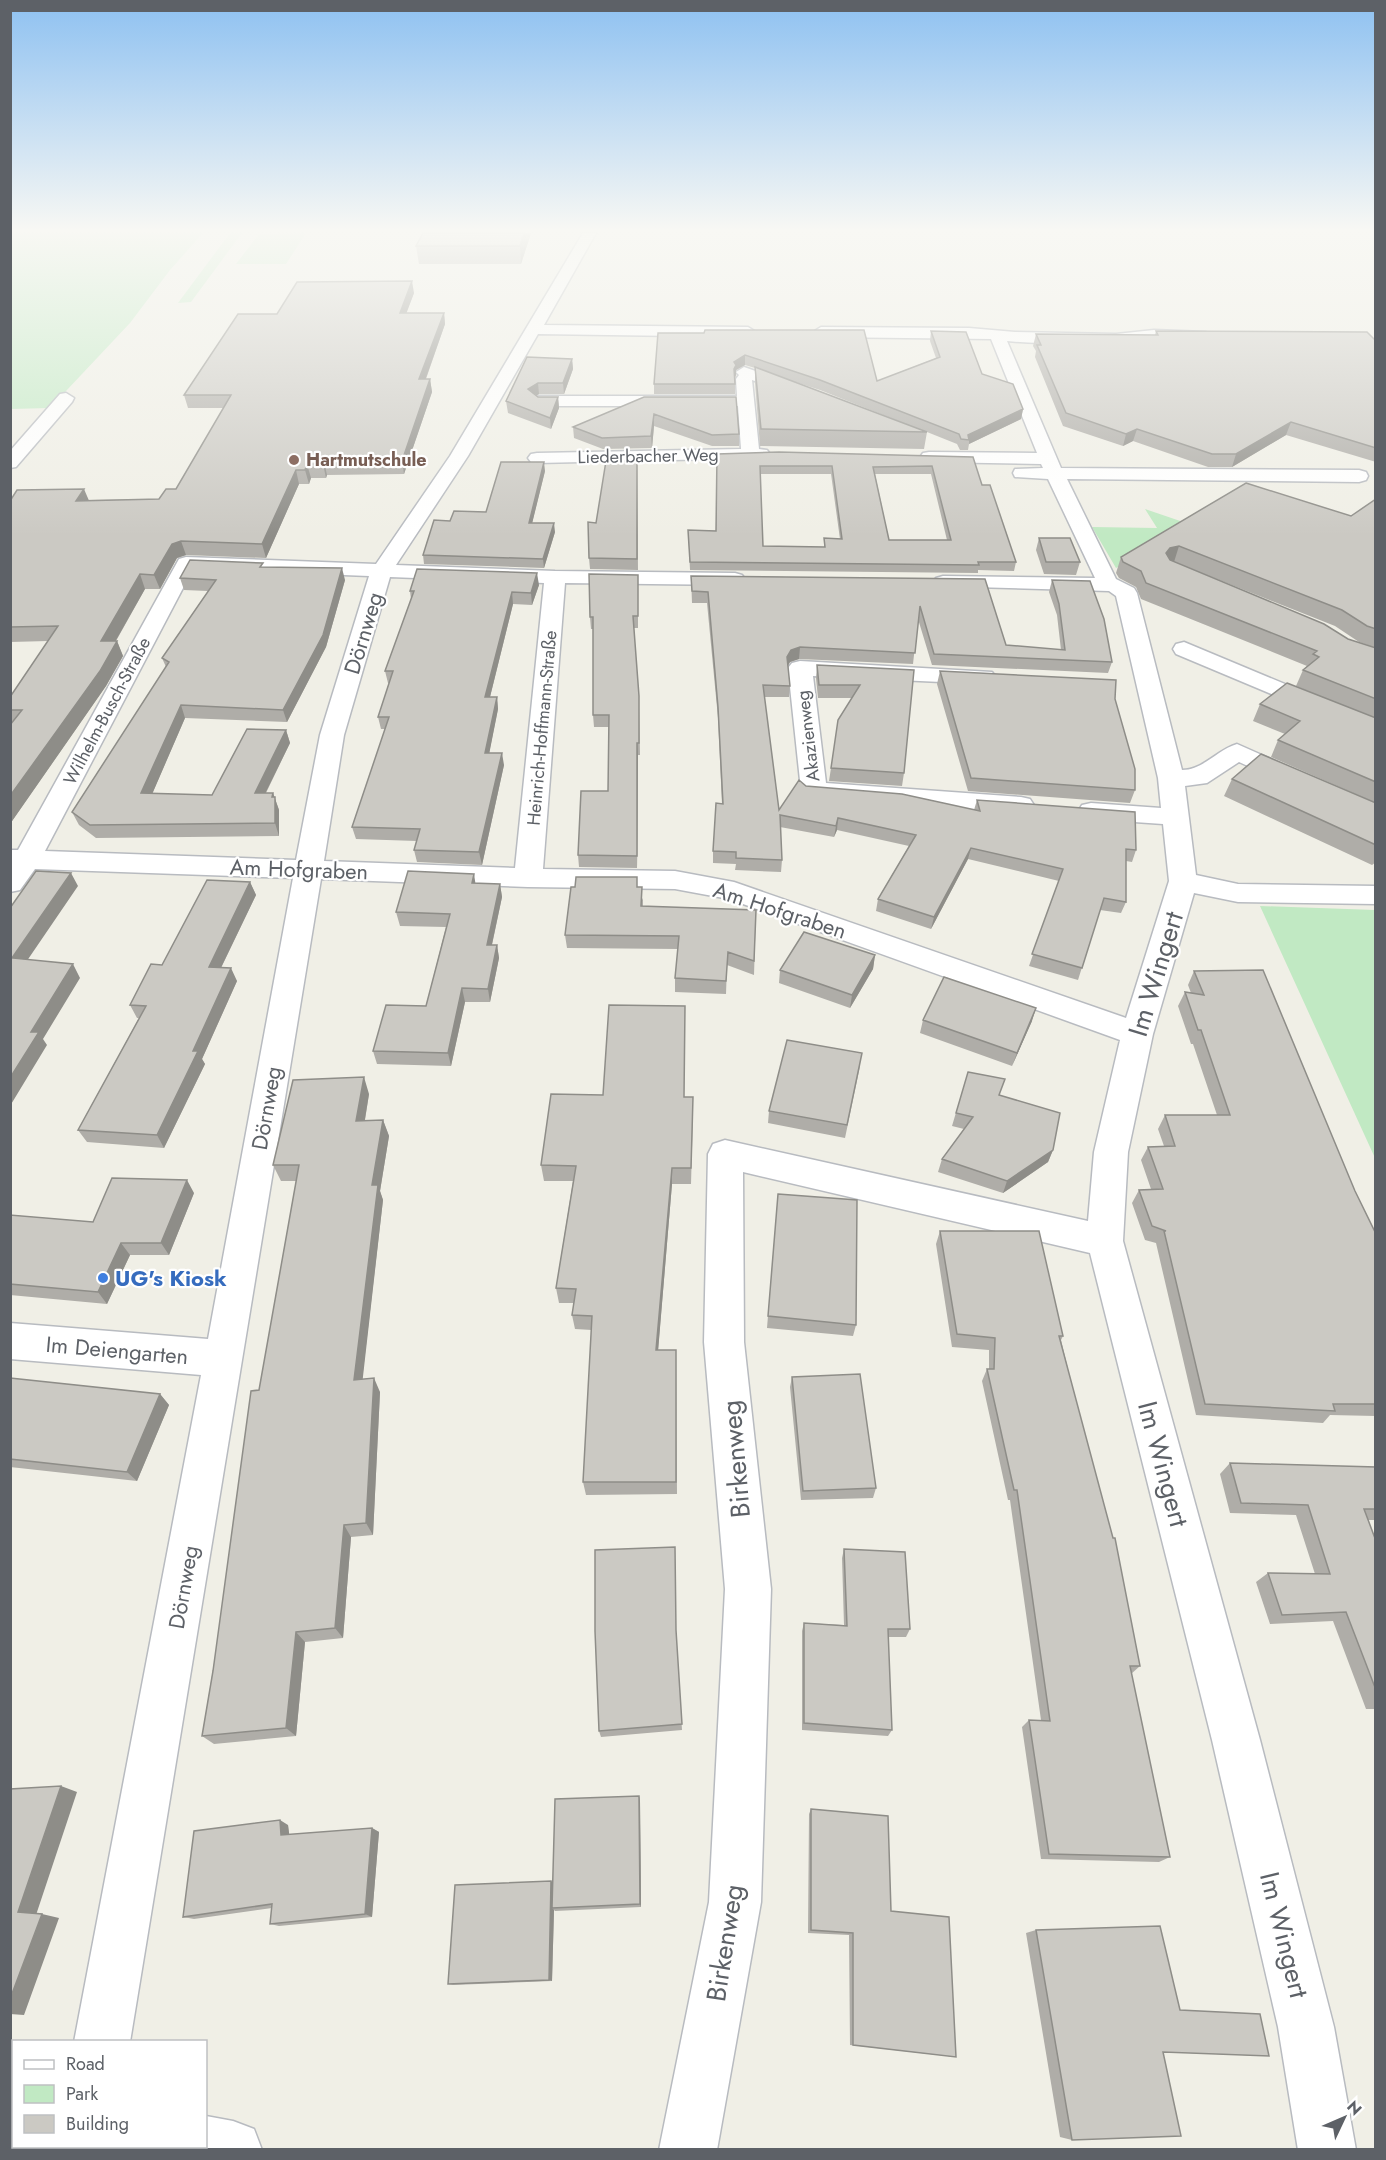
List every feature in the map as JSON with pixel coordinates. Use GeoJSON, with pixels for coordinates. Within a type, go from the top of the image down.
{"type":"FeatureCollection","features":[{"type":"Feature","properties":{"kind":"street","name":"Dörnweg"},"geometry":{"type":"LineString","coordinates":[[102,2040],[332,735],[381,572],[459,456],[531,334]]}},
{"type":"Feature","properties":{"kind":"street"},"geometry":{"type":"LineString","coordinates":[[745,334],[745,401],[750,454]]}},
{"type":"Feature","properties":{"kind":"street"},"geometry":{"type":"LineString","coordinates":[[976,334],[1116,339],[1154,335],[1214,335]]}},
{"type":"Feature","properties":{"kind":"street","name":"Im Wingert"},"geometry":{"type":"LineString","coordinates":[[997,336],[1052,466],[1117,588],[1135,684],[1171,778],[1183,881],[1137,1034],[1111,1152],[1105,1240],[1236,1740],[1303,2015],[1327,2150]]}},
{"type":"Feature","properties":{"kind":"street"},"geometry":{"type":"LineString","coordinates":[[744,372],[813,396]]}},
{"type":"Feature","properties":{"kind":"street"},"geometry":{"type":"LineString","coordinates":[[10,463],[66,398]]}},
{"type":"Feature","properties":{"kind":"street"},"geometry":{"type":"LineString","coordinates":[[539,401],[745,401]]}},
{"type":"Feature","properties":{"kind":"street"},"geometry":{"type":"LineString","coordinates":[[930,442],[951,451],[960,458]]}},
{"type":"Feature","properties":{"kind":"street","name":"Liederbacher Weg"},"geometry":{"type":"LineString","coordinates":[[537,458],[779,453]]}},
{"type":"Feature","properties":{"kind":"street"},"geometry":{"type":"LineString","coordinates":[[906,457],[999,458],[1006,473],[1052,466],[1359,476]]}},
{"type":"Feature","properties":{"kind":"street","name":"Wilhelm-Busch-Straße"},"geometry":{"type":"LineString","coordinates":[[10,882],[19,860],[186,563],[381,572]]}},
{"type":"Feature","properties":{"kind":"street"},"geometry":{"type":"LineString","coordinates":[[381,572],[755,579]]}},
{"type":"Feature","properties":{"kind":"street","name":"Heinrich-Hoffmann-Straße"},"geometry":{"type":"LineString","coordinates":[[528,878],[555,577]]}},
{"type":"Feature","properties":{"kind":"street"},"geometry":{"type":"LineString","coordinates":[[919,581],[1117,588]]}},
{"type":"Feature","properties":{"kind":"street"},"geometry":{"type":"LineString","coordinates":[[1184,649],[1376,731]]}},
{"type":"Feature","properties":{"kind":"street","name":"Akazienweg"},"geometry":{"type":"LineString","coordinates":[[1004,678],[800,668],[814,790],[1176,817]]}},
{"type":"Feature","properties":{"kind":"street"},"geometry":{"type":"LineString","coordinates":[[1171,778],[1198,778],[1237,752],[1376,816]]}},
{"type":"Feature","properties":{"kind":"street","name":"Am Hofgraben"},"geometry":{"type":"LineString","coordinates":[[19,860],[528,878],[675,880],[734,891],[1137,1034]]}},
{"type":"Feature","properties":{"kind":"street"},"geometry":{"type":"LineString","coordinates":[[1183,881],[1238,893],[1376,895]]}},
{"type":"Feature","properties":{"kind":"street","name":"Birkenweg"},"geometry":{"type":"LineString","coordinates":[[688,2150],[735,1902],[748,1589],[724,1342],[725,1154],[1105,1240]]}},
{"type":"Feature","properties":{"kind":"street","name":"Im Deiengarten"},"geometry":{"type":"LineString","coordinates":[[10,1341],[224,1359]]}},
{"type":"Feature","properties":{"kind":"street"},"geometry":{"type":"LineString","coordinates":[[207,2145],[233,2150]]}},
{"type":"Feature","properties":{"kind":"green space"},"geometry":{"type":"Polygon","coordinates":[[[11,334],[120,334],[50,408],[11,409],[11,334]]]}},
{"type":"Feature","properties":{"kind":"green space"},"geometry":{"type":"Polygon","coordinates":[[[1145,509],[1192,525],[1116,568],[1092,527],[1157,528],[1145,509]]]}},
{"type":"Feature","properties":{"kind":"green space"},"geometry":{"type":"Polygon","coordinates":[[[1260,906],[1375,910],[1375,1158],[1260,906]]]}},
{"type":"Feature","properties":{"kind":"building"},"geometry":{"type":"Polygon","coordinates":[[[225,334],[436,334],[419,379],[430,379],[402,461],[324,461],[323,464],[307,464],[305,470],[296,470],[262,544],[181,541],[172,544],[154,575],[140,574],[101,641],[117,641],[100,671],[10,796],[10,725],[22,710],[10,710],[10,697],[58,626],[10,627],[10,501],[17,490],[84,489],[76,501],[159,499],[166,489],[176,489],[231,395],[184,395],[225,334]]]}},
{"type":"Feature","properties":{"kind":"building"},"geometry":{"type":"Polygon","coordinates":[[[658,334],[865,334],[877,381],[940,357],[932,334],[967,334],[982,374],[1013,384],[1023,409],[968,435],[969,440],[961,439],[959,434],[820,380],[745,355],[734,362],[736,365],[735,384],[654,384],[658,334]]]}},
{"type":"Feature","properties":{"kind":"building"},"geometry":{"type":"Polygon","coordinates":[[[1036,334],[1369,334],[1376,341],[1376,448],[1291,422],[1236,454],[1212,454],[1137,429],[1126,434],[1066,413],[1037,345],[1041,345],[1036,334]]]}},
{"type":"Feature","properties":{"kind":"building"},"geometry":{"type":"Polygon","coordinates":[[[527,357],[572,359],[563,383],[538,383],[528,389],[538,397],[558,397],[550,418],[506,401],[527,357]]]}},
{"type":"Feature","properties":{"kind":"building"},"geometry":{"type":"Polygon","coordinates":[[[755,367],[927,432],[761,429],[755,367]]]}},
{"type":"Feature","properties":{"kind":"building"},"geometry":{"type":"Polygon","coordinates":[[[644,397],[736,397],[739,434],[712,435],[654,414],[651,436],[602,438],[573,427],[644,397]]]}},
{"type":"Feature","properties":{"kind":"building"},"geometry":{"type":"Polygon","coordinates":[[[779,452],[973,457],[982,485],[990,485],[1016,562],[978,562],[979,565],[690,562],[688,530],[716,531],[717,454],[779,452]],[[760,466],[763,546],[825,547],[824,538],[842,539],[832,466],[760,466]],[[932,466],[873,467],[889,540],[951,540],[932,466]]]}},
{"type":"Feature","properties":{"kind":"building"},"geometry":{"type":"Polygon","coordinates":[[[606,461],[637,461],[637,559],[589,558],[588,522],[596,523],[606,461]]]}},
{"type":"Feature","properties":{"kind":"building"},"geometry":{"type":"Polygon","coordinates":[[[501,462],[544,462],[529,523],[554,523],[543,559],[423,555],[434,520],[450,521],[454,511],[486,512],[501,462]]]}},
{"type":"Feature","properties":{"kind":"building"},"geometry":{"type":"Polygon","coordinates":[[[1246,483],[1351,516],[1376,499],[1376,629],[1342,610],[1179,546],[1170,548],[1166,553],[1170,560],[1324,624],[1348,639],[1376,648],[1376,699],[1303,670],[1319,657],[1313,654],[1317,651],[1146,583],[1141,571],[1123,562],[1121,557],[1246,483]]]}},
{"type":"Feature","properties":{"kind":"building"},"geometry":{"type":"Polygon","coordinates":[[[1039,538],[1070,538],[1080,562],[1046,562],[1039,538]]]}},
{"type":"Feature","properties":{"kind":"building"},"geometry":{"type":"Polygon","coordinates":[[[190,560],[263,563],[260,567],[342,568],[323,635],[283,710],[181,705],[141,793],[212,795],[247,729],[286,730],[255,793],[273,793],[275,823],[90,825],[72,812],[169,662],[162,658],[216,580],[180,578],[190,560]]]}},
{"type":"Feature","properties":{"kind":"building"},"geometry":{"type":"Polygon","coordinates":[[[417,569],[537,573],[531,593],[512,592],[485,697],[497,697],[485,753],[502,753],[479,852],[414,850],[420,829],[352,827],[389,717],[378,717],[393,671],[385,671],[414,591],[410,591],[417,569]]]}},
{"type":"Feature","properties":{"kind":"building"},"geometry":{"type":"Polygon","coordinates":[[[589,574],[638,575],[638,616],[633,616],[639,696],[637,856],[578,855],[581,791],[608,791],[609,715],[593,715],[593,617],[590,617],[589,574]]]}},
{"type":"Feature","properties":{"kind":"building"},"geometry":{"type":"Polygon","coordinates":[[[691,576],[985,579],[1006,645],[1065,650],[1059,604],[1052,580],[1090,581],[1104,619],[1112,662],[934,654],[920,606],[915,653],[800,647],[791,650],[787,657],[790,686],[763,685],[779,810],[799,780],[806,786],[902,794],[980,811],[977,800],[1135,812],[1136,850],[1126,849],[1126,902],[1104,898],[1082,968],[1032,954],[1063,869],[971,848],[934,917],[878,899],[916,835],[838,818],[836,826],[780,815],[782,860],[736,858],[736,852],[713,851],[716,803],[723,804],[718,707],[708,592],[692,591],[691,576]]]}},
{"type":"Feature","properties":{"kind":"building"},"geometry":{"type":"Polygon","coordinates":[[[817,665],[914,670],[904,773],[831,768],[838,720],[860,685],[819,685],[817,665]]]}},
{"type":"Feature","properties":{"kind":"building"},"geometry":{"type":"Polygon","coordinates":[[[940,671],[1116,680],[1115,699],[1135,769],[1135,790],[971,778],[940,671]]]}},
{"type":"Feature","properties":{"kind":"building"},"geometry":{"type":"Polygon","coordinates":[[[1287,683],[1376,718],[1376,782],[1278,740],[1300,721],[1260,704],[1287,683]]]}},
{"type":"Feature","properties":{"kind":"building"},"geometry":{"type":"Polygon","coordinates":[[[1261,754],[1376,803],[1376,845],[1232,779],[1261,754]]]}},
{"type":"Feature","properties":{"kind":"building"},"geometry":{"type":"Polygon","coordinates":[[[36,871],[71,873],[12,958],[73,964],[31,1032],[39,1032],[10,1078],[10,908],[36,871]]]}},
{"type":"Feature","properties":{"kind":"building"},"geometry":{"type":"Polygon","coordinates":[[[408,871],[474,874],[472,883],[500,884],[487,945],[497,945],[488,989],[462,988],[448,1053],[373,1051],[386,1005],[426,1006],[450,914],[396,912],[408,871]]]}},
{"type":"Feature","properties":{"kind":"building"},"geometry":{"type":"Polygon","coordinates":[[[576,877],[637,877],[637,887],[642,887],[641,906],[756,910],[754,961],[728,952],[726,981],[675,978],[679,936],[565,935],[571,887],[575,887],[576,877]]]}},
{"type":"Feature","properties":{"kind":"building"},"geometry":{"type":"Polygon","coordinates":[[[207,880],[250,882],[209,967],[231,968],[193,1051],[198,1051],[157,1135],[78,1130],[146,1006],[130,1005],[151,964],[162,965],[207,880]]]}},
{"type":"Feature","properties":{"kind":"building"},"geometry":{"type":"Polygon","coordinates":[[[804,932],[875,955],[852,995],[780,970],[804,932]]]}},
{"type":"Feature","properties":{"kind":"building"},"geometry":{"type":"Polygon","coordinates":[[[1263,970],[1355,1191],[1376,1234],[1376,1404],[1333,1404],[1335,1411],[1205,1404],[1164,1231],[1166,1231],[1152,1226],[1139,1190],[1163,1189],[1148,1147],[1175,1146],[1165,1115],[1230,1115],[1201,1030],[1198,1030],[1185,992],[1204,995],[1194,971],[1263,970]]]}},
{"type":"Feature","properties":{"kind":"building"},"geometry":{"type":"Polygon","coordinates":[[[944,977],[1036,1008],[1017,1053],[923,1020],[944,977]]]}},
{"type":"Feature","properties":{"kind":"building"},"geometry":{"type":"Polygon","coordinates":[[[609,1005],[685,1006],[684,1097],[693,1097],[691,1168],[672,1168],[656,1350],[676,1350],[676,1482],[583,1482],[592,1316],[572,1315],[576,1289],[556,1288],[576,1166],[541,1165],[551,1094],[603,1095],[609,1005]]]}},
{"type":"Feature","properties":{"kind":"building"},"geometry":{"type":"Polygon","coordinates":[[[787,1040],[862,1053],[847,1125],[769,1111],[787,1040]]]}},
{"type":"Feature","properties":{"kind":"building"},"geometry":{"type":"Polygon","coordinates":[[[968,1072],[1005,1079],[999,1095],[1060,1113],[1053,1150],[1007,1181],[942,1159],[973,1117],[956,1113],[968,1072]]]}},
{"type":"Feature","properties":{"kind":"building"},"geometry":{"type":"Polygon","coordinates":[[[364,1077],[356,1121],[383,1120],[372,1185],[378,1185],[354,1380],[374,1378],[366,1523],[344,1525],[335,1628],[296,1632],[286,1728],[202,1736],[251,1391],[259,1390],[299,1165],[273,1165],[293,1080],[364,1077]]]}},
{"type":"Feature","properties":{"kind":"building"},"geometry":{"type":"Polygon","coordinates":[[[112,1178],[187,1180],[161,1243],[121,1243],[98,1292],[10,1284],[10,1215],[93,1222],[112,1178]]]}},
{"type":"Feature","properties":{"kind":"building"},"geometry":{"type":"Polygon","coordinates":[[[778,1194],[857,1200],[856,1325],[768,1316],[778,1194]]]}},
{"type":"Feature","properties":{"kind":"building"},"geometry":{"type":"Polygon","coordinates":[[[940,1231],[1039,1231],[1063,1336],[1059,1336],[1113,1538],[1115,1538],[1140,1666],[1130,1666],[1170,1857],[1049,1854],[1029,1720],[1050,1721],[1017,1490],[1014,1490],[987,1369],[994,1369],[995,1338],[957,1334],[940,1231]]]}},
{"type":"Feature","properties":{"kind":"building"},"geometry":{"type":"Polygon","coordinates":[[[860,1374],[876,1488],[803,1491],[792,1377],[860,1374]]]}},
{"type":"Feature","properties":{"kind":"building"},"geometry":{"type":"Polygon","coordinates":[[[10,1378],[160,1394],[127,1472],[10,1459],[10,1378]]]}},
{"type":"Feature","properties":{"kind":"building"},"geometry":{"type":"Polygon","coordinates":[[[1230,1463],[1376,1467],[1376,1509],[1364,1509],[1376,1541],[1376,1690],[1346,1612],[1282,1615],[1268,1573],[1330,1574],[1308,1505],[1241,1503],[1230,1463]]]}},
{"type":"Feature","properties":{"kind":"building"},"geometry":{"type":"Polygon","coordinates":[[[675,1547],[676,1630],[682,1724],[599,1731],[595,1550],[675,1547]]]}},
{"type":"Feature","properties":{"kind":"building"},"geometry":{"type":"Polygon","coordinates":[[[844,1549],[905,1552],[910,1629],[888,1629],[892,1730],[804,1723],[804,1623],[847,1626],[844,1549]]]}},
{"type":"Feature","properties":{"kind":"building"},"geometry":{"type":"Polygon","coordinates":[[[61,1786],[18,1912],[42,1914],[10,1999],[10,1789],[61,1786]]]}},
{"type":"Feature","properties":{"kind":"building"},"geometry":{"type":"Polygon","coordinates":[[[639,1796],[640,1904],[552,1908],[555,1799],[639,1796]]]}},
{"type":"Feature","properties":{"kind":"building"},"geometry":{"type":"Polygon","coordinates":[[[811,1809],[888,1816],[891,1911],[949,1917],[956,2057],[853,2045],[853,1933],[811,1930],[811,1809]]]}},
{"type":"Feature","properties":{"kind":"building"},"geometry":{"type":"Polygon","coordinates":[[[280,1820],[281,1835],[372,1828],[365,1914],[270,1924],[272,1904],[183,1917],[194,1831],[280,1820]]]}},
{"type":"Feature","properties":{"kind":"building"},"geometry":{"type":"Polygon","coordinates":[[[551,1881],[549,1980],[448,1984],[455,1885],[551,1881]]]}},
{"type":"Feature","properties":{"kind":"building"},"geometry":{"type":"Polygon","coordinates":[[[1160,1926],[1180,2010],[1260,2014],[1269,2056],[1163,2052],[1181,2136],[1072,2140],[1036,1930],[1160,1926]]]}},
{"type":"Feature","properties":{"kind":"place","name":"Hartmutschule"},"geometry":{"type":"Point","coordinates":[294,460]}},
{"type":"Feature","properties":{"kind":"place","name":"UG's Kiosk"},"geometry":{"type":"Point","coordinates":[103,1278]}}]}
